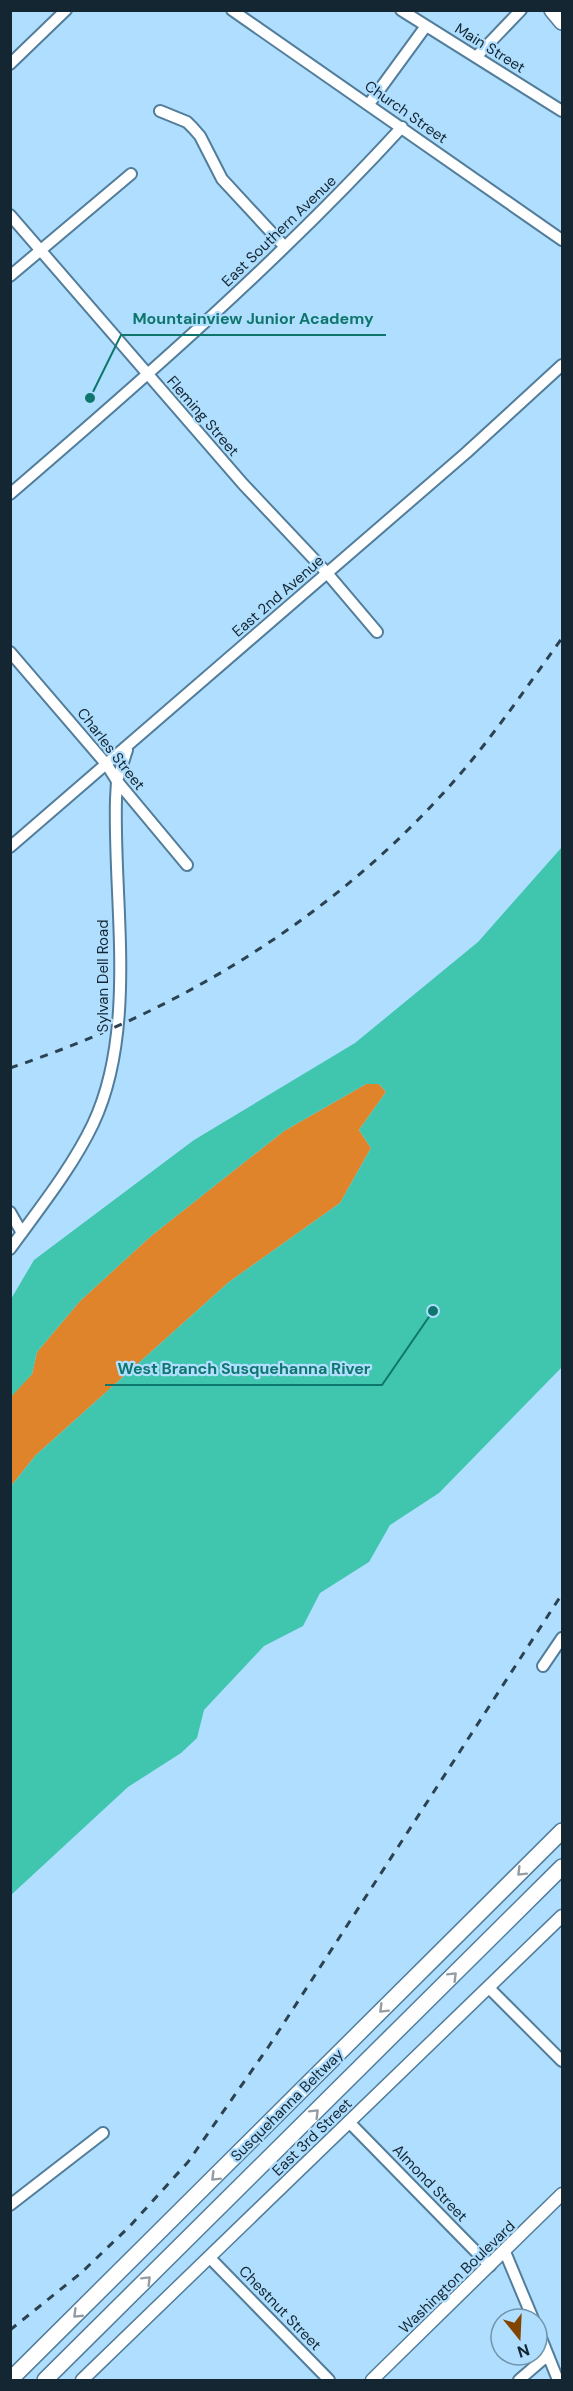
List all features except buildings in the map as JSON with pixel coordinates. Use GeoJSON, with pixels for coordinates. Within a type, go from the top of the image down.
{"type":"FeatureCollection","features":[{"type":"Feature","properties":{"kind":"highway"},"geometry":{"type":"LineString","coordinates":[[552,10],[562,22]]}},
{"type":"Feature","properties":{"kind":"highway","name":"Susquehanna Beltway"},"geometry":{"type":"LineString","coordinates":[[10,2378],[562,1831]]}},
{"type":"Feature","properties":{"kind":"highway","name":"Susquehanna Beltway"},"geometry":{"type":"LineString","coordinates":[[45,2380],[562,1867]]}},
{"type":"Feature","properties":{"kind":"main road","name":"East 3rd Street"},"geometry":{"type":"LineString","coordinates":[[82,2380],[562,1916]]}},
{"type":"Feature","properties":{"kind":"main road","name":"Washington Boulevard"},"geometry":{"type":"LineString","coordinates":[[372,2380],[562,2194]]}},
{"type":"Feature","properties":{"kind":"street"},"geometry":{"type":"LineString","coordinates":[[10,64],[66,10]]}},
{"type":"Feature","properties":{"kind":"street","name":"Church Street"},"geometry":{"type":"LineString","coordinates":[[232,10],[402,126],[562,240]]}},
{"type":"Feature","properties":{"kind":"street","name":"Main Street"},"geometry":{"type":"LineString","coordinates":[[401,10],[562,111]]}},
{"type":"Feature","properties":{"kind":"street"},"geometry":{"type":"LineString","coordinates":[[476,57],[521,10]]}},
{"type":"Feature","properties":{"kind":"street"},"geometry":{"type":"LineString","coordinates":[[369,104],[426,26]]}},
{"type":"Feature","properties":{"kind":"street"},"geometry":{"type":"LineString","coordinates":[[160,111],[187,122],[193,128],[200,136],[222,178],[284,246]]}},
{"type":"Feature","properties":{"kind":"street","name":"East Southern Avenue"},"geometry":{"type":"LineString","coordinates":[[10,494],[147,375],[284,246],[402,126]]}},
{"type":"Feature","properties":{"kind":"street"},"geometry":{"type":"LineString","coordinates":[[10,276],[131,174]]}},
{"type":"Feature","properties":{"kind":"street","name":"Fleming Street"},"geometry":{"type":"LineString","coordinates":[[10,215],[147,375],[243,484],[327,573],[377,632]]}},
{"type":"Feature","properties":{"kind":"street","name":"East 2nd Avenue"},"geometry":{"type":"LineString","coordinates":[[10,847],[466,453],[562,365]]}},
{"type":"Feature","properties":{"kind":"street","name":"Charles Street"},"geometry":{"type":"LineString","coordinates":[[10,652],[107,765],[117,781],[187,865]]}},
{"type":"Feature","properties":{"kind":"street","name":"Sylvan Dell Road"},"geometry":{"type":"LineString","coordinates":[[10,1250],[93,1125],[110,1080],[119,1018],[115,822],[117,781],[128,747]]}},
{"type":"Feature","properties":{"kind":"street"},"geometry":{"type":"LineString","coordinates":[[10,1212],[22,1233]]}},
{"type":"Feature","properties":{"kind":"street"},"geometry":{"type":"LineString","coordinates":[[543,1666],[562,1638]]}},
{"type":"Feature","properties":{"kind":"street"},"geometry":{"type":"LineString","coordinates":[[489,1988],[562,2061]]}},
{"type":"Feature","properties":{"kind":"street","name":"Almond Street"},"geometry":{"type":"LineString","coordinates":[[349,2122],[490,2266]]}},
{"type":"Feature","properties":{"kind":"street"},"geometry":{"type":"LineString","coordinates":[[10,2205],[103,2133]]}},
{"type":"Feature","properties":{"kind":"street"},"geometry":{"type":"LineString","coordinates":[[505,2252],[528,2307]]}},
{"type":"Feature","properties":{"kind":"street","name":"Chestnut Street"},"geometry":{"type":"LineString","coordinates":[[209,2258],[329,2380]]}},
{"type":"Feature","properties":{"kind":"street"},"geometry":{"type":"LineString","coordinates":[[549,2357],[558,2373]]}},
{"type":"Feature","properties":{"kind":"street"},"geometry":{"type":"LineString","coordinates":[[519,2380],[534,2367]]}},
{"type":"Feature","properties":{"kind":"shaded area"},"geometry":{"type":"Polygon","coordinates":[[[562,847],[562,1367],[439,1493],[390,1525],[369,1562],[320,1593],[303,1626],[264,1646],[204,1710],[197,1738],[181,1753],[128,1787],[11,1895],[11,1486],[36,1455],[229,1282],[340,1203],[371,1148],[359,1130],[386,1092],[379,1084],[366,1084],[284,1131],[151,1236],[80,1301],[37,1352],[32,1374],[11,1397],[11,1299],[34,1260],[194,1140],[355,1043],[478,942],[562,847]]]}},
{"type":"Feature","properties":{"kind":"shaded area"},"geometry":{"type":"Polygon","coordinates":[[[366,1084],[379,1084],[386,1092],[359,1130],[371,1148],[340,1203],[229,1282],[36,1455],[11,1486],[10,1397],[32,1374],[37,1352],[80,1301],[151,1236],[284,1131],[366,1084]]]}},
{"type":"Feature","properties":{"kind":"railway"},"geometry":{"type":"LineString","coordinates":[[10,1068],[76,1044],[139,1016],[201,984],[260,948],[316,909],[370,865],[420,818],[467,766],[562,638]]}},
{"type":"Feature","properties":{"kind":"railway"},"geometry":{"type":"LineString","coordinates":[[10,2330],[81,2273],[130,2226],[188,2162],[269,2046],[562,1594]]}},
{"type":"Feature","properties":{"kind":"place","name":"Mountainview Junior Academy"},"geometry":{"type":"Point","coordinates":[90,398]}},
{"type":"Feature","properties":{"kind":"place","name":"West Branch Susquehanna River"},"geometry":{"type":"Point","coordinates":[433,1311]}}]}
